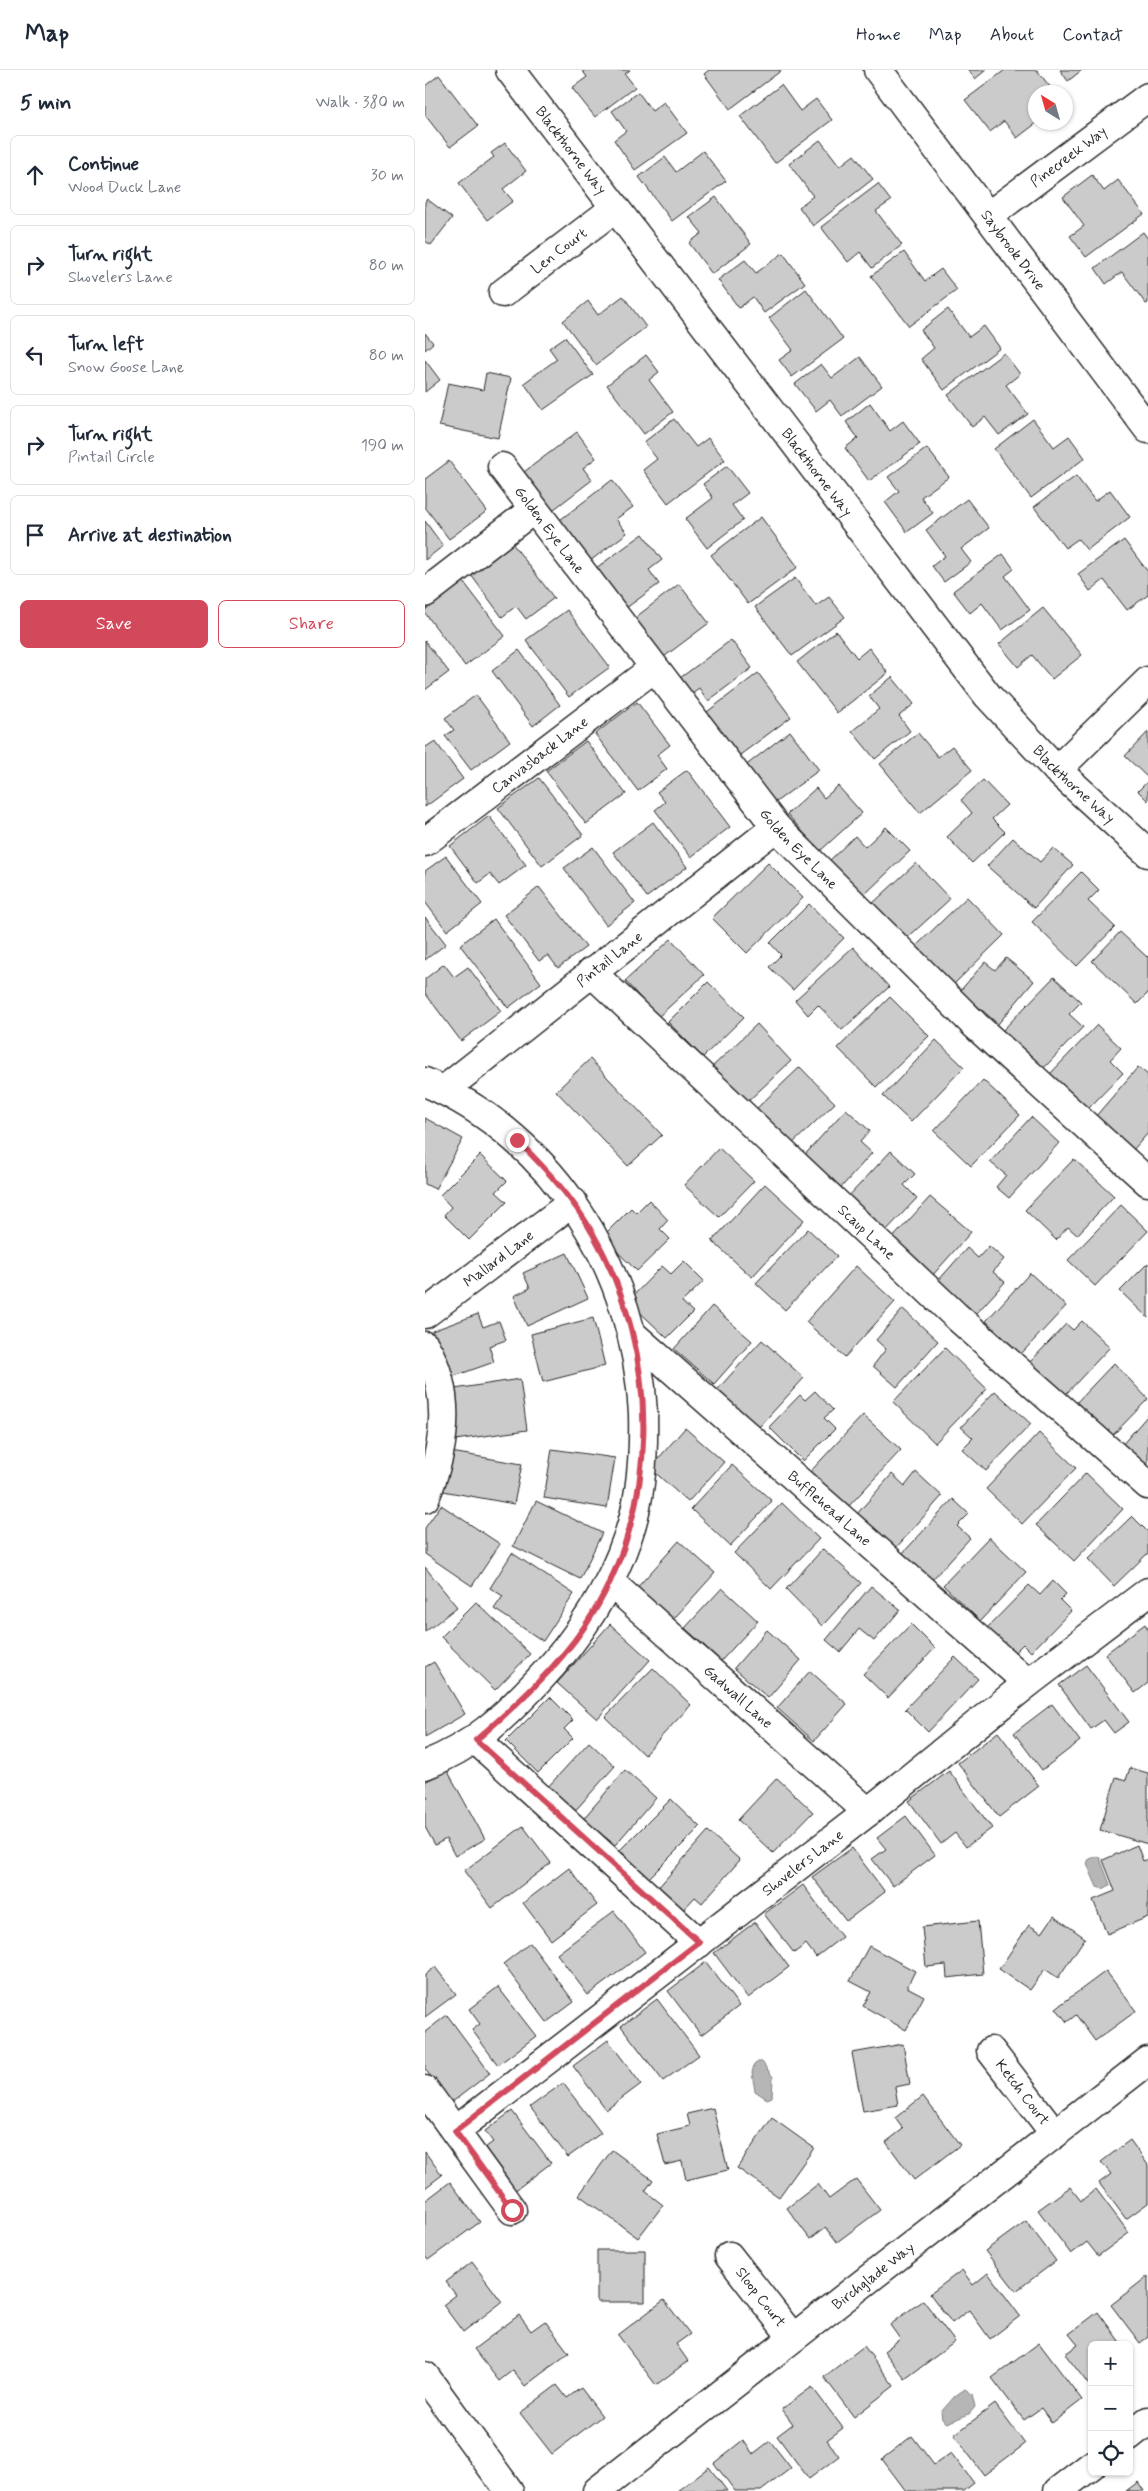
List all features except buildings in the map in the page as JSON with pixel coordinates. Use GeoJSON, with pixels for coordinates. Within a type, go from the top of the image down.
{"type":"FeatureCollection","features":[{"type":"Feature","properties":{"kind":"street","name":"Blackthorne Way"},"geometry":{"type":"LineString","coordinates":[[510,70],[951,651],[988,696],[1057,770],[1148,853]]}},
{"type":"Feature","properties":{"kind":"street","name":"Saybrook Drive"},"geometry":{"type":"LineString","coordinates":[[878,70],[1148,429]]}},
{"type":"Feature","properties":{"kind":"street","name":"Pinecreek Way"},"geometry":{"type":"LineString","coordinates":[[988,216],[1148,97]]}},
{"type":"Feature","properties":{"kind":"street","name":"Len Court"},"geometry":{"type":"LineString","coordinates":[[503,293],[615,208]]}},
{"type":"Feature","properties":{"kind":"street","name":"Golden Eye Lane"},"geometry":{"type":"LineString","coordinates":[[502,467],[653,668],[776,827],[975,1025],[1148,1182]]}},
{"type":"Feature","properties":{"kind":"street"},"geometry":{"type":"LineString","coordinates":[[425,593],[533,509]]}},
{"type":"Feature","properties":{"kind":"street","name":"Canvasback Lane"},"geometry":{"type":"LineString","coordinates":[[425,842],[653,668]]}},
{"type":"Feature","properties":{"kind":"street"},"geometry":{"type":"LineString","coordinates":[[1057,770],[1148,681]]}},
{"type":"Feature","properties":{"kind":"street","name":"Pintail Lane"},"geometry":{"type":"LineString","coordinates":[[434,1086],[591,972],[776,827]]}},
{"type":"Feature","properties":{"kind":"street","name":"Scaup Lane"},"geometry":{"type":"LineString","coordinates":[[591,972],[956,1316],[1148,1485]]}},
{"type":"Feature","properties":{"kind":"street"},"geometry":{"type":"LineString","coordinates":[[425,1765],[476,1740],[507,1713],[563,1656],[586,1625],[610,1582],[629,1535],[640,1487],[644,1441],[642,1402],[633,1335],[616,1280],[593,1234],[573,1202],[549,1172],[517,1140],[477,1110],[434,1086]]}},
{"type":"Feature","properties":{"kind":"street","name":"Mallard Lane"},"geometry":{"type":"LineString","coordinates":[[425,1314],[573,1202]]}},
{"type":"Feature","properties":{"kind":"street","name":"Bufflehead Lane"},"geometry":{"type":"LineString","coordinates":[[633,1335],[1028,1683]]}},
{"type":"Feature","properties":{"kind":"street"},"geometry":{"type":"LineString","coordinates":[[425,1346],[438,1378],[443,1416],[443,1440],[437,1470],[425,1498]]}},
{"type":"Feature","properties":{"kind":"street","name":"Gadwall Lane"},"geometry":{"type":"LineString","coordinates":[[610,1582],[868,1812]]}},
{"type":"Feature","properties":{"kind":"street","name":"Shovelers Lane"},"geometry":{"type":"LineString","coordinates":[[455,2131],[868,1812],[1028,1683],[1148,1592]]}},
{"type":"Feature","properties":{"kind":"street"},"geometry":{"type":"LineString","coordinates":[[476,1740],[699,1942]]}},
{"type":"Feature","properties":{"kind":"street","name":"Ketch Court"},"geometry":{"type":"LineString","coordinates":[[991,2051],[1055,2134]]}},
{"type":"Feature","properties":{"kind":"street","name":"Birchglade Way"},"geometry":{"type":"LineString","coordinates":[[597,2491],[1148,2061]]}},
{"type":"Feature","properties":{"kind":"street"},"geometry":{"type":"LineString","coordinates":[[425,2090],[512,2210]]}},
{"type":"Feature","properties":{"kind":"street","name":"Sloop Court"},"geometry":{"type":"LineString","coordinates":[[729,2256],[793,2338]]}},
{"type":"Feature","properties":{"kind":"street"},"geometry":{"type":"LineString","coordinates":[[425,2376],[509,2491]]}},
{"type":"Feature","properties":{"kind":"street"},"geometry":{"type":"LineString","coordinates":[[1133,2433],[1148,2421]]}},
{"type":"Feature","properties":{"kind":"street"},"geometry":{"type":"LineString","coordinates":[[1058,2491],[1088,2468]]}},
{"type":"Feature","properties":{"kind":"shaded area"},"geometry":{"type":"Polygon","coordinates":[[[1097,1856],[1100,1858],[1110,1885],[1103,1889],[1097,1887],[1087,1864],[1089,1859],[1097,1856]]]}},
{"type":"Feature","properties":{"kind":"shaded area"},"geometry":{"type":"Polygon","coordinates":[[[762,2062],[773,2077],[772,2097],[767,2099],[755,2091],[752,2073],[754,2065],[762,2062]]]}},
{"type":"Feature","properties":{"kind":"shaded area"},"geometry":{"type":"Polygon","coordinates":[[[965,2389],[972,2394],[975,2407],[969,2414],[947,2423],[942,2419],[941,2412],[955,2396],[965,2389]]]}},
{"type":"Feature","properties":{"kind":"route"},"geometry":{"type":"LineString","coordinates":[[512,2210],[455,2131],[699,1942],[476,1740],[507,1713],[563,1656],[586,1625],[610,1582],[629,1535],[640,1487],[644,1441],[642,1392],[633,1335],[616,1280],[593,1234],[573,1202],[549,1172],[517,1140]]}}]}
